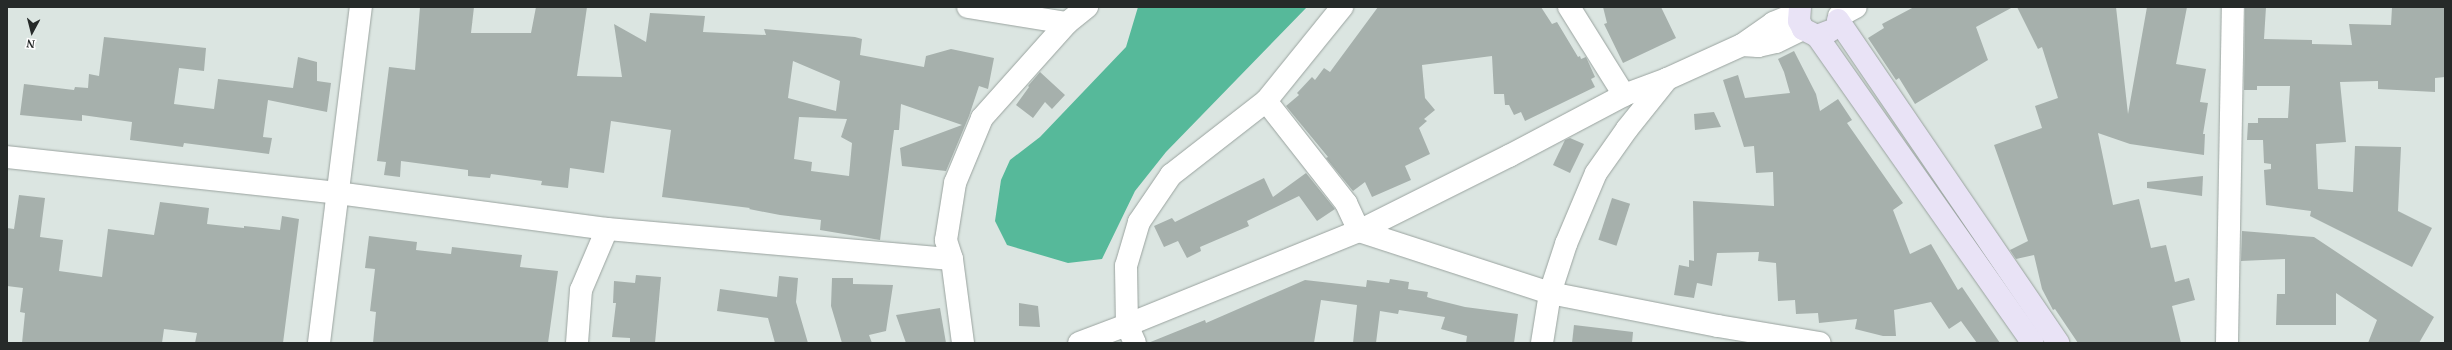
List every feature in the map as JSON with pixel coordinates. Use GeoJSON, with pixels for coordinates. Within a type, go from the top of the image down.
{"type":"FeatureCollection","features":[{"type":"Feature","properties":{"kind":"main road"},"geometry":{"type":"LineString","coordinates":[[1802,17],[1832,30],[1842,13],[2058,343]]}},
{"type":"Feature","properties":{"kind":"main road"},"geometry":{"type":"LineString","coordinates":[[1802,17],[2033,343]]}},
{"type":"Feature","properties":{"kind":"street"},"geometry":{"type":"LineString","coordinates":[[319,343],[361,7]]}},
{"type":"Feature","properties":{"kind":"street"},"geometry":{"type":"LineString","coordinates":[[968,7],[1067,23]]}},
{"type":"Feature","properties":{"kind":"street"},"geometry":{"type":"LineString","coordinates":[[964,343],[952,259],[946,240],[956,182],[982,118],[1067,23],[1087,7]]}},
{"type":"Feature","properties":{"kind":"street"},"geometry":{"type":"LineString","coordinates":[[1131,334],[1126,266],[1139,222],[1171,175],[1266,101],[1342,7]]}},
{"type":"Feature","properties":{"kind":"street"},"geometry":{"type":"LineString","coordinates":[[1569,7],[1624,95]]}},
{"type":"Feature","properties":{"kind":"street"},"geometry":{"type":"LineString","coordinates":[[2227,343],[2234,7]]}},
{"type":"Feature","properties":{"kind":"street"},"geometry":{"type":"LineString","coordinates":[[1079,343],[1131,334],[1358,231],[1509,156],[1624,95],[1667,79],[1742,45],[1773,23],[1802,17]]}},
{"type":"Feature","properties":{"kind":"street"},"geometry":{"type":"LineString","coordinates":[[1542,343],[1550,292],[1566,244],[1596,172],[1667,79]]}},
{"type":"Feature","properties":{"kind":"street"},"geometry":{"type":"LineString","coordinates":[[1266,101],[1346,203],[1358,231],[1550,292],[1719,334],[1820,343]]}},
{"type":"Feature","properties":{"kind":"street"},"geometry":{"type":"LineString","coordinates":[[7,157],[338,193],[607,229],[952,259]]}},
{"type":"Feature","properties":{"kind":"street"},"geometry":{"type":"LineString","coordinates":[[577,343],[581,290],[607,229]]}},
{"type":"Feature","properties":{"kind":"shaded area"},"geometry":{"type":"Polygon","coordinates":[[[1138,7],[1307,7],[1166,152],[1135,191],[1102,259],[1068,263],[1007,245],[995,221],[1001,180],[1010,160],[1040,137],[1126,47],[1138,7]]]}},
{"type":"Feature","properties":{"kind":"building"},"geometry":{"type":"Polygon","coordinates":[[[420,7],[474,7],[471,33],[531,33],[536,7],[587,7],[577,76],[622,77],[614,24],[646,42],[650,13],[705,16],[703,32],[766,35],[764,29],[855,37],[862,39],[860,55],[924,67],[926,56],[951,49],[994,58],[988,89],[979,86],[969,116],[946,171],[902,166],[900,148],[962,125],[901,104],[899,130],[894,130],[880,240],[820,230],[821,220],[780,215],[749,209],[750,208],[662,197],[671,130],[611,121],[604,173],[570,168],[568,188],[541,185],[542,181],[491,174],[490,178],[468,176],[468,170],[401,161],[400,177],[384,175],[386,162],[377,161],[389,67],[415,70],[420,7]],[[793,61],[788,98],[836,111],[840,81],[793,61]],[[799,117],[794,159],[812,162],[811,171],[849,176],[852,143],[841,137],[847,119],[799,117]]]}},
{"type":"Feature","properties":{"kind":"building"},"geometry":{"type":"Polygon","coordinates":[[[1378,7],[1541,7],[1552,24],[1557,22],[1578,57],[1580,56],[1581,59],[1586,57],[1595,77],[1591,79],[1595,87],[1525,121],[1521,112],[1514,115],[1509,105],[1505,105],[1504,94],[1494,94],[1492,56],[1422,65],[1425,98],[1435,110],[1424,119],[1427,121],[1419,128],[1430,154],[1405,166],[1411,180],[1372,197],[1365,182],[1353,191],[1326,158],[1328,157],[1286,106],[1299,95],[1297,93],[1312,77],[1315,80],[1324,68],[1330,72],[1378,7]]]}},
{"type":"Feature","properties":{"kind":"building"},"geometry":{"type":"Polygon","coordinates":[[[1603,7],[1661,7],[1676,38],[1623,63],[1604,24],[1607,23],[1603,7]]]}},
{"type":"Feature","properties":{"kind":"building"},"geometry":{"type":"Polygon","coordinates":[[[1914,7],[2013,7],[1976,27],[1988,60],[1915,104],[1899,78],[1896,80],[1868,38],[1884,28],[1882,24],[1914,7]]]}},
{"type":"Feature","properties":{"kind":"building"},"geometry":{"type":"Polygon","coordinates":[[[2017,7],[2116,7],[2128,114],[2147,7],[2187,7],[2176,64],[2206,69],[2200,102],[2208,103],[2203,134],[2205,134],[2204,155],[2130,144],[2098,133],[2113,205],[2139,199],[2151,248],[2166,245],[2175,282],[2189,278],[2195,300],[2172,306],[2181,343],[2078,343],[2055,309],[2053,310],[2042,289],[2034,255],[2016,259],[2010,250],[2028,241],[1994,145],[2042,128],[2035,106],[2058,98],[2042,47],[2038,49],[2017,7]]]}},
{"type":"Feature","properties":{"kind":"building"},"geometry":{"type":"Polygon","coordinates":[[[2245,7],[2266,7],[2264,39],[2312,40],[2312,44],[2352,45],[2349,24],[2391,25],[2392,7],[2445,7],[2445,77],[2435,78],[2435,92],[2378,89],[2378,81],[2340,82],[2346,142],[2316,144],[2318,189],[2353,192],[2355,146],[2401,147],[2398,211],[2432,228],[2412,267],[2310,216],[2311,211],[2266,205],[2264,170],[2271,169],[2271,164],[2264,163],[2263,140],[2247,140],[2248,123],[2258,123],[2258,118],[2288,118],[2290,86],[2257,86],[2257,90],[2244,90],[2245,7]]]}},
{"type":"Feature","properties":{"kind":"building"},"geometry":{"type":"Polygon","coordinates":[[[104,37],[206,48],[204,71],[179,68],[174,104],[214,109],[218,79],[293,88],[298,57],[317,62],[317,81],[331,83],[327,112],[268,100],[263,137],[272,138],[269,154],[184,143],[183,147],[130,140],[132,122],[82,115],[82,121],[20,115],[24,84],[74,90],[75,87],[88,88],[89,74],[99,76],[104,37]]]}},
{"type":"Feature","properties":{"kind":"building"},"geometry":{"type":"Polygon","coordinates":[[[1794,51],[1816,94],[1820,111],[1838,99],[1852,120],[1847,123],[1903,203],[1893,210],[1910,254],[1931,244],[1958,290],[1962,287],[2000,343],[1977,343],[1961,321],[1949,329],[1931,302],[1894,310],[1896,336],[1883,336],[1855,329],[1857,319],[1819,323],[1818,313],[1796,314],[1795,300],[1778,301],[1776,263],[1758,261],[1759,252],[1717,253],[1712,286],[1697,283],[1694,298],[1674,295],[1679,265],[1689,267],[1689,260],[1694,261],[1693,201],[1774,206],[1773,172],[1756,173],[1754,146],[1744,147],[1723,80],[1738,75],[1745,98],[1790,93],[1784,72],[1778,59],[1794,51]]]}},
{"type":"Feature","properties":{"kind":"building"},"geometry":{"type":"Polygon","coordinates":[[[1040,72],[1065,95],[1052,109],[1045,102],[1033,118],[1016,105],[1029,87],[1028,86],[1040,72]]]}},
{"type":"Feature","properties":{"kind":"building"},"geometry":{"type":"Polygon","coordinates":[[[1714,112],[1721,127],[1695,130],[1694,114],[1714,112]]]}},
{"type":"Feature","properties":{"kind":"building"},"geometry":{"type":"Polygon","coordinates":[[[1570,138],[1584,144],[1570,173],[1553,165],[1565,140],[1570,138]]]}},
{"type":"Feature","properties":{"kind":"building"},"geometry":{"type":"Polygon","coordinates":[[[1306,173],[1335,209],[1317,221],[1299,196],[1247,221],[1249,226],[1200,247],[1201,251],[1187,258],[1178,241],[1164,247],[1154,226],[1172,218],[1175,222],[1264,178],[1273,197],[1306,173]]]}},
{"type":"Feature","properties":{"kind":"building"},"geometry":{"type":"Polygon","coordinates":[[[2203,176],[2202,196],[2147,188],[2147,182],[2203,176]]]}},
{"type":"Feature","properties":{"kind":"building"},"geometry":{"type":"Polygon","coordinates":[[[19,195],[45,198],[40,237],[63,240],[59,271],[102,277],[108,229],[154,235],[160,202],[209,208],[207,224],[280,230],[282,216],[299,219],[283,343],[195,343],[197,333],[164,329],[162,343],[22,343],[25,313],[20,312],[23,288],[7,286],[7,228],[14,229],[19,195]]]}},
{"type":"Feature","properties":{"kind":"building"},"geometry":{"type":"Polygon","coordinates":[[[1612,198],[1630,204],[1616,246],[1598,240],[1612,198]]]}},
{"type":"Feature","properties":{"kind":"building"},"geometry":{"type":"Polygon","coordinates":[[[2242,231],[2314,237],[2434,317],[2419,343],[2368,343],[2377,320],[2336,293],[2336,325],[2276,325],[2277,294],[2285,294],[2285,259],[2241,261],[2242,231]]]}},
{"type":"Feature","properties":{"kind":"building"},"geometry":{"type":"Polygon","coordinates":[[[369,236],[417,242],[416,250],[451,254],[452,247],[522,255],[520,267],[558,271],[548,343],[373,343],[376,312],[370,311],[375,269],[365,268],[369,236]]]}},
{"type":"Feature","properties":{"kind":"building"},"geometry":{"type":"Polygon","coordinates":[[[636,275],[661,277],[655,343],[630,343],[630,338],[612,337],[616,303],[613,303],[614,281],[635,283],[636,275]]]}},
{"type":"Feature","properties":{"kind":"building"},"geometry":{"type":"Polygon","coordinates":[[[779,276],[798,278],[796,302],[808,343],[775,343],[768,318],[717,311],[720,289],[777,297],[779,276]]]}},
{"type":"Feature","properties":{"kind":"building"},"geometry":{"type":"Polygon","coordinates":[[[832,278],[853,278],[853,284],[893,285],[886,331],[869,335],[872,343],[842,343],[831,306],[832,278]]]}},
{"type":"Feature","properties":{"kind":"building"},"geometry":{"type":"Polygon","coordinates":[[[1390,279],[1409,282],[1408,289],[1428,292],[1427,297],[1433,299],[1465,307],[1518,314],[1514,343],[1466,343],[1467,336],[1441,329],[1445,317],[1399,310],[1398,314],[1380,311],[1376,343],[1353,343],[1357,305],[1321,300],[1314,343],[1148,343],[1205,320],[1206,323],[1305,280],[1366,287],[1367,280],[1389,283],[1390,279]]]}},
{"type":"Feature","properties":{"kind":"building"},"geometry":{"type":"Polygon","coordinates":[[[1019,303],[1038,306],[1040,327],[1019,326],[1019,303]]]}},
{"type":"Feature","properties":{"kind":"building"},"geometry":{"type":"Polygon","coordinates":[[[940,308],[946,343],[906,343],[896,315],[940,308]]]}},
{"type":"Feature","properties":{"kind":"building"},"geometry":{"type":"Polygon","coordinates":[[[1574,325],[1633,332],[1632,343],[1572,343],[1574,325]]]}}]}
